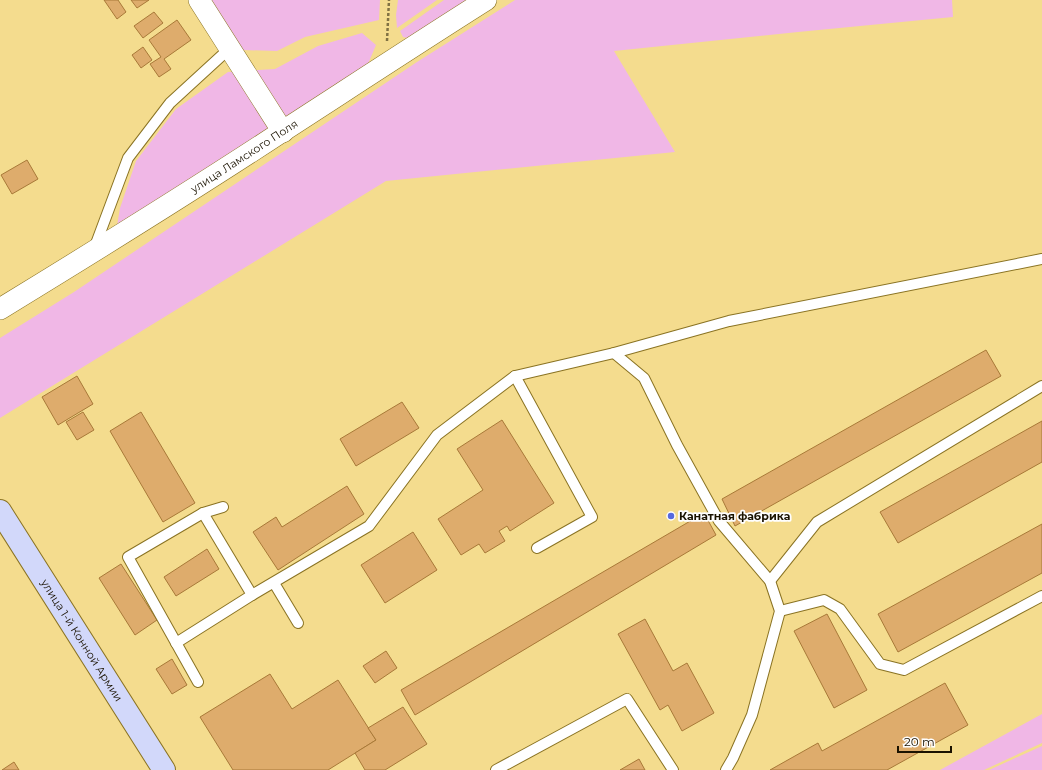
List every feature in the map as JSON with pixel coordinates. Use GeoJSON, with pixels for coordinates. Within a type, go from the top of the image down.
{"type":"FeatureCollection","features":[{"type":"Feature","properties":{"kind":"main road","name":"улица 1-й Конной Армии"},"geometry":{"type":"LineString","coordinates":[[0,511],[164,770]]}},
{"type":"Feature","properties":{"kind":"street"},"geometry":{"type":"LineString","coordinates":[[199,0],[283,132]]}},
{"type":"Feature","properties":{"kind":"street","name":"улица Ламского Поля"},"geometry":{"type":"LineString","coordinates":[[0,310],[283,132],[486,0]]}},
{"type":"Feature","properties":{"kind":"lane"},"geometry":{"type":"LineString","coordinates":[[92,252],[128,158],[170,103],[230,48]]}},
{"type":"Feature","properties":{"kind":"lane"},"geometry":{"type":"LineString","coordinates":[[176,644],[252,595],[369,526],[437,435],[515,376],[614,354],[729,321],[1042,260]]}},
{"type":"Feature","properties":{"kind":"lane"},"geometry":{"type":"LineString","coordinates":[[614,354],[644,378],[677,445],[719,521],[770,581],[780,611],[752,715],[726,770]]}},
{"type":"Feature","properties":{"kind":"lane"},"geometry":{"type":"LineString","coordinates":[[515,376],[592,517],[537,548]]}},
{"type":"Feature","properties":{"kind":"lane"},"geometry":{"type":"LineString","coordinates":[[770,581],[818,522],[1042,386]]}},
{"type":"Feature","properties":{"kind":"lane"},"geometry":{"type":"LineString","coordinates":[[198,682],[128,557],[203,513],[223,506]]}},
{"type":"Feature","properties":{"kind":"lane"},"geometry":{"type":"LineString","coordinates":[[203,513],[252,595]]}},
{"type":"Feature","properties":{"kind":"lane"},"geometry":{"type":"LineString","coordinates":[[274,582],[298,623]]}},
{"type":"Feature","properties":{"kind":"lane"},"geometry":{"type":"LineString","coordinates":[[780,611],[824,600],[840,609],[880,664],[904,670],[1042,596]]}},
{"type":"Feature","properties":{"kind":"lane"},"geometry":{"type":"LineString","coordinates":[[496,770],[626,699],[673,770]]}},
{"type":"Feature","properties":{"kind":"path"},"geometry":{"type":"LineString","coordinates":[[387,63],[389,0]]}},
{"type":"Feature","properties":{"kind":"shaded area"},"geometry":{"type":"Polygon","coordinates":[[[211,0],[380,0],[379,20],[305,37],[277,51],[242,50],[211,0]]]}},
{"type":"Feature","properties":{"kind":"shaded area"},"geometry":{"type":"Polygon","coordinates":[[[398,0],[437,0],[397,28],[396,15],[398,0]]]}},
{"type":"Feature","properties":{"kind":"shaded area"},"geometry":{"type":"Polygon","coordinates":[[[444,0],[473,0],[412,39],[403,37],[400,31],[444,0]]]}},
{"type":"Feature","properties":{"kind":"shaded area"},"geometry":{"type":"Polygon","coordinates":[[[515,0],[952,0],[953,17],[614,51],[675,152],[386,181],[0,418],[0,338],[74,292],[417,62],[515,0]]]}},
{"type":"Feature","properties":{"kind":"shaded area"},"geometry":{"type":"Polygon","coordinates":[[[362,33],[376,45],[368,64],[117,226],[120,208],[136,161],[176,109],[228,72],[275,69],[318,46],[362,33]]]}},
{"type":"Feature","properties":{"kind":"shaded area"},"geometry":{"type":"Polygon","coordinates":[[[1042,714],[1042,743],[984,770],[940,770],[1042,714]]]}},
{"type":"Feature","properties":{"kind":"shaded area"},"geometry":{"type":"Polygon","coordinates":[[[1042,746],[1042,770],[989,770],[1042,746]]]}},
{"type":"Feature","properties":{"kind":"building"},"geometry":{"type":"Polygon","coordinates":[[[104,0],[118,0],[126,12],[117,19],[104,0]]]}},
{"type":"Feature","properties":{"kind":"building"},"geometry":{"type":"Polygon","coordinates":[[[131,0],[149,0],[137,8],[131,0]]]}},
{"type":"Feature","properties":{"kind":"building"},"geometry":{"type":"Polygon","coordinates":[[[154,12],[163,23],[143,38],[134,26],[154,12]]]}},
{"type":"Feature","properties":{"kind":"building"},"geometry":{"type":"Polygon","coordinates":[[[177,20],[191,40],[164,59],[171,69],[159,77],[150,64],[161,57],[149,40],[177,20]]]}},
{"type":"Feature","properties":{"kind":"building"},"geometry":{"type":"Polygon","coordinates":[[[143,47],[152,60],[141,68],[132,55],[143,47]]]}},
{"type":"Feature","properties":{"kind":"building"},"geometry":{"type":"Polygon","coordinates":[[[27,160],[38,179],[12,194],[1,175],[27,160]]]}},
{"type":"Feature","properties":{"kind":"building"},"geometry":{"type":"Polygon","coordinates":[[[986,350],[1001,376],[735,526],[722,499],[986,350]]]}},
{"type":"Feature","properties":{"kind":"building"},"geometry":{"type":"Polygon","coordinates":[[[77,376],[93,404],[58,425],[42,397],[77,376]]]}},
{"type":"Feature","properties":{"kind":"building"},"geometry":{"type":"Polygon","coordinates":[[[402,402],[419,428],[356,466],[340,439],[402,402]]]}},
{"type":"Feature","properties":{"kind":"building"},"geometry":{"type":"Polygon","coordinates":[[[83,412],[94,430],[77,440],[66,422],[83,412]]]}},
{"type":"Feature","properties":{"kind":"building"},"geometry":{"type":"Polygon","coordinates":[[[141,412],[195,503],[163,522],[110,431],[141,412]]]}},
{"type":"Feature","properties":{"kind":"building"},"geometry":{"type":"Polygon","coordinates":[[[502,420],[554,503],[510,531],[507,526],[499,531],[505,541],[485,553],[479,544],[461,555],[438,519],[483,490],[457,449],[502,420]]]}},
{"type":"Feature","properties":{"kind":"building"},"geometry":{"type":"Polygon","coordinates":[[[1042,421],[1042,462],[898,543],[880,512],[1042,421]]]}},
{"type":"Feature","properties":{"kind":"building"},"geometry":{"type":"Polygon","coordinates":[[[347,486],[364,514],[278,570],[253,532],[276,517],[282,527],[347,486]]]}},
{"type":"Feature","properties":{"kind":"building"},"geometry":{"type":"Polygon","coordinates":[[[704,513],[716,535],[415,715],[401,690],[704,513]]]}},
{"type":"Feature","properties":{"kind":"building"},"geometry":{"type":"Polygon","coordinates":[[[1042,524],[1042,573],[898,652],[878,614],[1042,524]]]}},
{"type":"Feature","properties":{"kind":"building"},"geometry":{"type":"Polygon","coordinates":[[[413,532],[437,570],[385,603],[361,565],[413,532]]]}},
{"type":"Feature","properties":{"kind":"building"},"geometry":{"type":"Polygon","coordinates":[[[207,549],[219,569],[176,596],[164,577],[207,549]]]}},
{"type":"Feature","properties":{"kind":"building"},"geometry":{"type":"Polygon","coordinates":[[[121,564],[157,620],[135,635],[99,578],[121,564]]]}},
{"type":"Feature","properties":{"kind":"building"},"geometry":{"type":"Polygon","coordinates":[[[827,614],[867,690],[834,708],[794,631],[827,614]]]}},
{"type":"Feature","properties":{"kind":"building"},"geometry":{"type":"Polygon","coordinates":[[[645,619],[673,671],[687,663],[714,713],[682,731],[668,705],[660,710],[618,634],[645,619]]]}},
{"type":"Feature","properties":{"kind":"building"},"geometry":{"type":"Polygon","coordinates":[[[386,651],[397,668],[375,683],[363,666],[386,651]]]}},
{"type":"Feature","properties":{"kind":"building"},"geometry":{"type":"Polygon","coordinates":[[[172,659],[187,685],[172,694],[156,669],[172,659]]]}},
{"type":"Feature","properties":{"kind":"building"},"geometry":{"type":"Polygon","coordinates":[[[270,674],[292,709],[338,680],[376,740],[328,770],[233,770],[200,717],[270,674]]]}},
{"type":"Feature","properties":{"kind":"building"},"geometry":{"type":"Polygon","coordinates":[[[945,683],[968,725],[887,770],[770,770],[818,743],[822,751],[945,683]]]}},
{"type":"Feature","properties":{"kind":"building"},"geometry":{"type":"Polygon","coordinates":[[[403,707],[427,744],[385,770],[365,770],[355,753],[376,740],[368,728],[403,707]]]}},
{"type":"Feature","properties":{"kind":"building"},"geometry":{"type":"Polygon","coordinates":[[[639,759],[645,770],[620,770],[639,759]]]}},
{"type":"Feature","properties":{"kind":"building"},"geometry":{"type":"Polygon","coordinates":[[[14,762],[19,770],[2,770],[14,762]]]}},
{"type":"Feature","properties":{"kind":"place","name":"Канатная фабрика"},"geometry":{"type":"Point","coordinates":[671,516]}}]}
